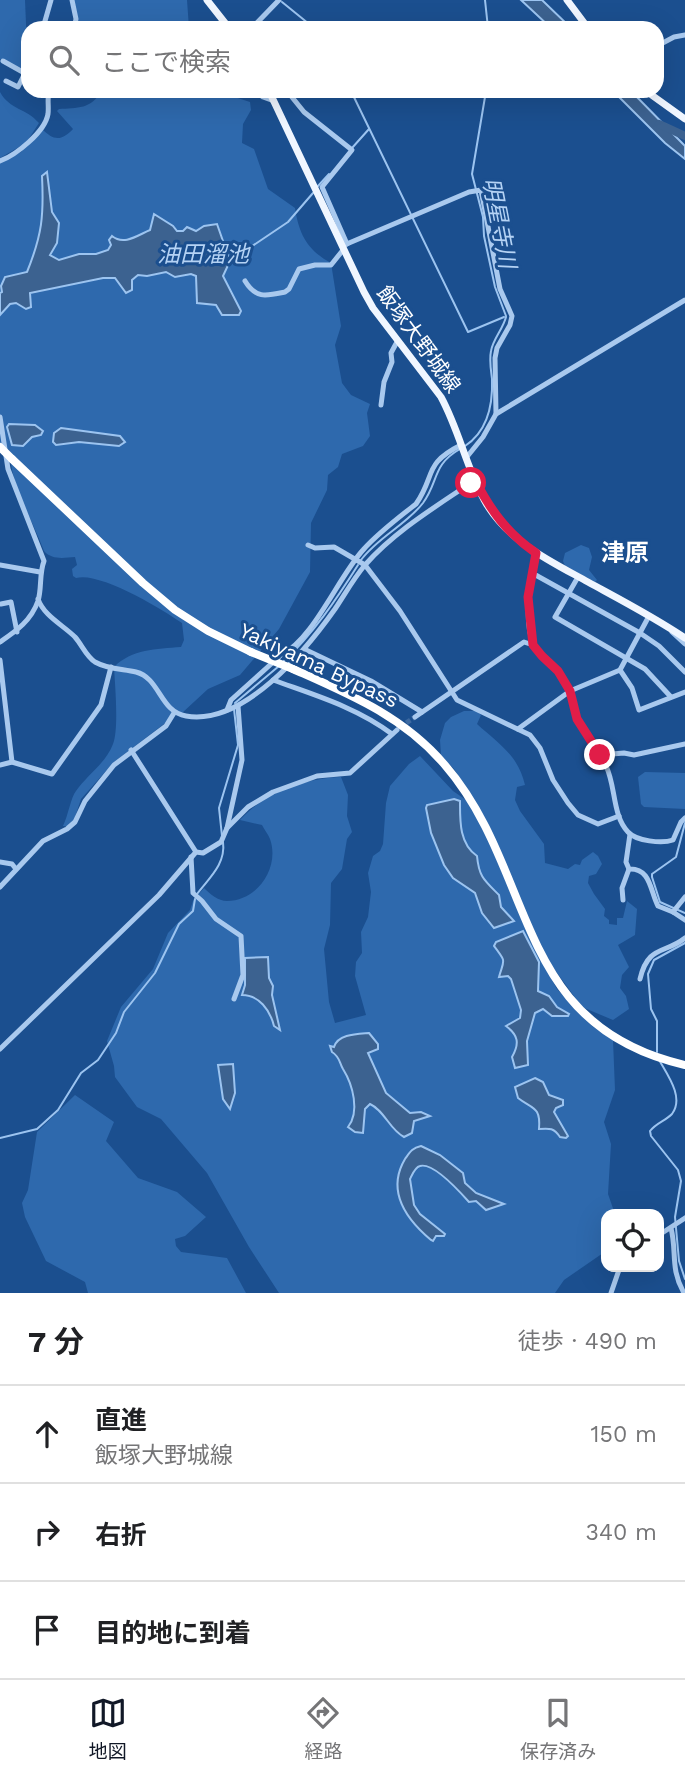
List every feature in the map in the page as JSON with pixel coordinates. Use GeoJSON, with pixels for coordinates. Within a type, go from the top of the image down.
{"type":"FeatureCollection","features":[{"type":"Feature","properties":{"kind":"highway","name":"Yakiyama Bypass"},"geometry":{"type":"LineString","coordinates":[[0,447],[175,610],[208,631],[251,652],[365,701],[412,732],[445,764],[473,804],[487,829],[530,933],[557,982],[593,1022],[650,1055],[685,1065]]}},
{"type":"Feature","properties":{"kind":"main road"},"geometry":{"type":"LineString","coordinates":[[207,0],[224,21]]}},
{"type":"Feature","properties":{"kind":"main road"},"geometry":{"type":"LineString","coordinates":[[567,0],[583,21]]}},
{"type":"Feature","properties":{"kind":"main road","name":"飯塚大野城線"},"geometry":{"type":"LineString","coordinates":[[272,98],[373,308],[441,397],[450,413],[475,480],[498,521],[516,539],[536,553],[685,638]]}},
{"type":"Feature","properties":{"kind":"main road"},"geometry":{"type":"LineString","coordinates":[[655,98],[685,120]]}},
{"type":"Feature","properties":{"kind":"street"},"geometry":{"type":"LineString","coordinates":[[45,21],[51,0]]}},
{"type":"Feature","properties":{"kind":"street"},"geometry":{"type":"LineString","coordinates":[[72,0],[76,21]]}},
{"type":"Feature","properties":{"kind":"street"},"geometry":{"type":"LineString","coordinates":[[260,21],[279,0]]}},
{"type":"Feature","properties":{"kind":"street"},"geometry":{"type":"LineString","coordinates":[[664,42],[685,35]]}},
{"type":"Feature","properties":{"kind":"street"},"geometry":{"type":"LineString","coordinates":[[3,61],[21,71]]}},
{"type":"Feature","properties":{"kind":"street"},"geometry":{"type":"LineString","coordinates":[[6,81],[18,87],[21,82]]}},
{"type":"Feature","properties":{"kind":"street"},"geometry":{"type":"LineString","coordinates":[[0,160],[20,150],[43,123],[48,112],[49,98]]}},
{"type":"Feature","properties":{"kind":"street"},"geometry":{"type":"LineString","coordinates":[[266,98],[274,101]]}},
{"type":"Feature","properties":{"kind":"street"},"geometry":{"type":"LineString","coordinates":[[293,98],[304,112],[352,150],[322,187],[344,247]]}},
{"type":"Feature","properties":{"kind":"street"},"geometry":{"type":"LineString","coordinates":[[246,281],[256,295],[285,292],[299,270],[304,267],[331,265],[344,247],[469,192],[481,191],[500,289],[512,316],[495,358],[496,414]]}},
{"type":"Feature","properties":{"kind":"street"},"geometry":{"type":"LineString","coordinates":[[228,710],[231,700],[281,655],[290,651],[324,609],[362,551],[416,504],[436,461],[443,454],[463,452],[483,437],[496,414],[685,300]]}},
{"type":"Feature","properties":{"kind":"street"},"geometry":{"type":"LineString","coordinates":[[381,405],[384,382],[392,362],[391,353],[398,340]]}},
{"type":"Feature","properties":{"kind":"street"},"geometry":{"type":"LineString","coordinates":[[0,417],[8,469],[44,561],[40,572],[38,599],[28,619],[17,632],[0,642]]}},
{"type":"Feature","properties":{"kind":"street"},"geometry":{"type":"LineString","coordinates":[[38,599],[45,611],[76,639],[92,660],[147,677],[174,713],[190,717],[228,710],[238,706],[273,680],[304,649],[365,565],[415,520],[475,480]]}},
{"type":"Feature","properties":{"kind":"street"},"geometry":{"type":"LineString","coordinates":[[308,545],[315,548],[334,547],[365,565],[400,611],[451,692],[463,705],[479,709],[530,735],[540,748],[552,780],[578,815],[598,824],[619,816]]}},
{"type":"Feature","properties":{"kind":"street"},"geometry":{"type":"LineString","coordinates":[[533,645],[528,597],[536,553]]}},
{"type":"Feature","properties":{"kind":"street"},"geometry":{"type":"LineString","coordinates":[[0,565],[40,572]]}},
{"type":"Feature","properties":{"kind":"street"},"geometry":{"type":"LineString","coordinates":[[532,573],[640,633],[659,646],[685,672]]}},
{"type":"Feature","properties":{"kind":"street"},"geometry":{"type":"LineString","coordinates":[[578,577],[555,617],[645,669],[671,697]]}},
{"type":"Feature","properties":{"kind":"street"},"geometry":{"type":"LineString","coordinates":[[1,604],[11,602],[17,632]]}},
{"type":"Feature","properties":{"kind":"street"},"geometry":{"type":"LineString","coordinates":[[518,729],[570,691],[620,670],[649,616]]}},
{"type":"Feature","properties":{"kind":"street"},"geometry":{"type":"LineString","coordinates":[[659,621],[685,644]]}},
{"type":"Feature","properties":{"kind":"street"},"geometry":{"type":"LineString","coordinates":[[415,717],[524,642],[533,645],[558,671],[570,691],[577,719],[600,755],[614,790],[619,816],[630,834],[626,862],[629,869],[622,888],[623,900]]}},
{"type":"Feature","properties":{"kind":"street"},"geometry":{"type":"LineString","coordinates":[[304,649],[371,681],[422,712]]}},
{"type":"Feature","properties":{"kind":"street"},"geometry":{"type":"LineString","coordinates":[[0,660],[12,762]]}},
{"type":"Feature","properties":{"kind":"street"},"geometry":{"type":"LineString","coordinates":[[0,765],[12,762],[52,774],[101,705],[111,667]]}},
{"type":"Feature","properties":{"kind":"street"},"geometry":{"type":"LineString","coordinates":[[620,670],[632,688],[639,710],[685,692]]}},
{"type":"Feature","properties":{"kind":"street"},"geometry":{"type":"LineString","coordinates":[[227,828],[248,807],[273,792],[317,776],[350,773],[394,732],[326,698],[273,680]]}},
{"type":"Feature","properties":{"kind":"street"},"geometry":{"type":"LineString","coordinates":[[196,852],[204,853],[221,842],[227,828],[242,760],[238,706]]}},
{"type":"Feature","properties":{"kind":"street"},"geometry":{"type":"LineString","coordinates":[[0,887],[43,841],[75,822],[93,791],[114,765],[166,726],[174,713]]}},
{"type":"Feature","properties":{"kind":"street"},"geometry":{"type":"LineString","coordinates":[[600,755],[634,755],[685,744]]}},
{"type":"Feature","properties":{"kind":"street"},"geometry":{"type":"LineString","coordinates":[[131,750],[196,852]]}},
{"type":"Feature","properties":{"kind":"street"},"geometry":{"type":"LineString","coordinates":[[630,834],[667,842],[674,840],[683,824]]}},
{"type":"Feature","properties":{"kind":"street"},"geometry":{"type":"LineString","coordinates":[[0,1049],[159,895],[196,852]]}},
{"type":"Feature","properties":{"kind":"street"},"geometry":{"type":"LineString","coordinates":[[191,858],[193,893],[216,919],[239,933],[243,941],[243,975],[234,999]]}},
{"type":"Feature","properties":{"kind":"street"},"geometry":{"type":"LineString","coordinates":[[0,862],[12,864],[16,869]]}},
{"type":"Feature","properties":{"kind":"street"},"geometry":{"type":"LineString","coordinates":[[629,869],[637,868],[643,871],[647,875],[658,906],[674,910],[685,920]]}},
{"type":"Feature","properties":{"kind":"street"},"geometry":{"type":"LineString","coordinates":[[674,910],[685,897]]}},
{"type":"Feature","properties":{"kind":"street"},"geometry":{"type":"LineString","coordinates":[[640,979],[652,955],[685,938]]}},
{"type":"Feature","properties":{"kind":"street"},"geometry":{"type":"LineString","coordinates":[[664,1232],[685,1218]]}},
{"type":"Feature","properties":{"kind":"street"},"geometry":{"type":"LineString","coordinates":[[671,1228],[673,1264],[684,1293]]}},
{"type":"Feature","properties":{"kind":"street"},"geometry":{"type":"LineString","coordinates":[[611,1293],[618,1272]]}},
{"type":"Feature","properties":{"kind":"shaded area"},"geometry":{"type":"Polygon","coordinates":[[[0,0],[25,0],[26,21],[21,21],[21,69],[0,59],[0,0]]]}},
{"type":"Feature","properties":{"kind":"shaded area"},"geometry":{"type":"Polygon","coordinates":[[[74,0],[187,0],[188,21],[77,21],[74,0]]]}},
{"type":"Feature","properties":{"kind":"shaded area"},"geometry":{"type":"Polygon","coordinates":[[[0,92],[8,102],[39,123],[26,143],[0,158],[0,92]]]}},
{"type":"Feature","properties":{"kind":"shaded area"},"geometry":{"type":"Polygon","coordinates":[[[96,98],[238,98],[250,102],[251,110],[243,124],[242,143],[254,149],[268,189],[295,208],[299,226],[310,247],[331,263],[341,326],[335,345],[342,383],[351,395],[370,404],[367,413],[370,436],[363,446],[342,454],[338,467],[328,475],[327,490],[311,523],[310,572],[279,629],[240,675],[208,689],[182,713],[177,714],[114,762],[81,799],[74,820],[68,826],[63,826],[74,794],[106,757],[113,744],[116,718],[114,667],[137,653],[181,647],[184,640],[182,623],[173,617],[114,585],[86,577],[76,578],[72,569],[77,565],[75,557],[54,557],[44,551],[17,488],[11,453],[3,443],[0,444],[0,163],[21,152],[42,129],[57,138],[65,136],[73,129],[57,111],[78,108],[96,98]]]}},
{"type":"Feature","properties":{"kind":"shaded area"},"geometry":{"type":"Polygon","coordinates":[[[581,545],[589,548],[592,557],[589,570],[597,580],[595,582],[565,566],[563,561],[565,553],[581,545]]]}},
{"type":"Feature","properties":{"kind":"shaded area"},"geometry":{"type":"Polygon","coordinates":[[[464,711],[477,711],[481,715],[477,724],[507,751],[518,766],[525,785],[517,787],[515,800],[544,844],[545,863],[568,869],[575,864],[580,865],[582,860],[593,852],[602,864],[596,874],[589,876],[588,883],[605,909],[604,916],[609,920],[609,924],[617,925],[617,918],[623,918],[627,901],[637,909],[635,935],[618,945],[629,967],[622,975],[620,988],[626,996],[629,1009],[613,1020],[582,1007],[546,958],[484,817],[454,769],[441,755],[440,740],[445,723],[464,711]]]}},
{"type":"Feature","properties":{"kind":"shaded area"},"geometry":{"type":"Polygon","coordinates":[[[420,756],[453,791],[469,802],[487,836],[530,940],[557,989],[592,1026],[613,1040],[615,1090],[604,1122],[611,1144],[608,1194],[613,1209],[601,1209],[601,1254],[564,1280],[555,1293],[279,1293],[207,1173],[161,1119],[137,1107],[115,1077],[107,1041],[121,1007],[153,969],[168,933],[190,910],[193,901],[204,888],[224,901],[238,899],[257,889],[269,871],[272,861],[270,839],[262,825],[240,820],[273,795],[313,780],[341,777],[348,795],[347,816],[352,832],[347,839],[342,869],[331,883],[330,925],[324,949],[329,1002],[335,1023],[366,1015],[355,976],[356,962],[362,953],[361,932],[368,917],[371,892],[368,873],[373,856],[380,851],[383,844],[390,786],[409,764],[420,756]]]}},
{"type":"Feature","properties":{"kind":"shaded area"},"geometry":{"type":"Polygon","coordinates":[[[645,772],[685,773],[685,809],[644,807],[641,804],[638,777],[645,772]]]}},
{"type":"Feature","properties":{"kind":"shaded area"},"geometry":{"type":"Polygon","coordinates":[[[75,1095],[114,1122],[106,1141],[138,1178],[177,1192],[206,1217],[185,1236],[175,1239],[181,1252],[227,1258],[246,1293],[88,1293],[85,1282],[46,1261],[25,1217],[22,1203],[28,1190],[37,1132],[75,1095]]]}},
{"type":"Feature","properties":{"kind":"water"},"geometry":{"type":"Polygon","coordinates":[[[521,0],[542,0],[564,21],[544,21],[521,0]]]}},
{"type":"Feature","properties":{"kind":"water"},"geometry":{"type":"Polygon","coordinates":[[[620,98],[638,98],[685,146],[685,159],[620,98]]]}},
{"type":"Feature","properties":{"kind":"water","name":"油田溜池"},"geometry":{"type":"Polygon","coordinates":[[[47,172],[52,212],[59,223],[57,243],[50,255],[59,260],[108,250],[112,236],[126,240],[150,230],[154,214],[177,231],[183,231],[187,227],[196,231],[204,226],[217,224],[230,261],[223,276],[241,311],[239,315],[222,315],[216,305],[197,303],[196,276],[191,274],[175,277],[166,272],[138,275],[132,280],[132,290],[126,293],[115,278],[103,278],[30,293],[31,307],[26,309],[16,303],[10,304],[0,315],[0,293],[5,277],[27,272],[36,247],[43,203],[42,176],[47,172]]]}},
{"type":"Feature","properties":{"kind":"water"},"geometry":{"type":"Polygon","coordinates":[[[9,424],[35,425],[43,431],[23,446],[12,445],[7,427],[9,424]]]}},
{"type":"Feature","properties":{"kind":"water"},"geometry":{"type":"Polygon","coordinates":[[[61,428],[120,436],[125,442],[119,446],[79,442],[56,445],[53,442],[54,433],[61,428]]]}},
{"type":"Feature","properties":{"kind":"water"},"geometry":{"type":"Polygon","coordinates":[[[454,799],[460,801],[464,838],[477,856],[483,878],[499,895],[501,907],[514,921],[494,928],[482,913],[475,893],[453,878],[444,865],[431,833],[426,808],[427,805],[454,799]]]}},
{"type":"Feature","properties":{"kind":"water"},"geometry":{"type":"Polygon","coordinates":[[[523,931],[539,962],[538,991],[549,996],[557,1007],[569,1014],[552,1016],[543,1009],[535,1013],[527,1041],[528,1065],[515,1068],[512,1057],[516,1040],[506,1026],[520,1018],[521,1010],[511,979],[508,976],[499,977],[503,961],[494,946],[496,942],[523,931]]]}},
{"type":"Feature","properties":{"kind":"water"},"geometry":{"type":"Polygon","coordinates":[[[268,957],[269,978],[273,986],[272,995],[280,1030],[274,1026],[263,1004],[242,995],[245,985],[245,958],[268,957]]]}},
{"type":"Feature","properties":{"kind":"water"},"geometry":{"type":"Polygon","coordinates":[[[369,1033],[378,1044],[378,1049],[368,1053],[386,1093],[410,1113],[421,1112],[430,1116],[414,1121],[412,1133],[404,1137],[370,1104],[365,1109],[363,1133],[348,1127],[354,1114],[352,1090],[330,1046],[334,1047],[339,1039],[348,1036],[369,1033]]]}},
{"type":"Feature","properties":{"kind":"water"},"geometry":{"type":"Polygon","coordinates":[[[233,1064],[235,1093],[230,1109],[223,1099],[218,1065],[233,1064]]]}},
{"type":"Feature","properties":{"kind":"water"},"geometry":{"type":"Polygon","coordinates":[[[535,1078],[543,1082],[549,1095],[563,1100],[563,1105],[554,1112],[568,1136],[566,1138],[560,1137],[551,1129],[539,1129],[537,1112],[518,1098],[515,1087],[535,1078]]]}},
{"type":"Feature","properties":{"kind":"water"},"geometry":{"type":"Polygon","coordinates":[[[421,1146],[440,1155],[463,1173],[465,1183],[476,1193],[504,1204],[486,1210],[476,1201],[469,1202],[432,1169],[426,1166],[418,1167],[410,1179],[414,1205],[420,1214],[445,1234],[431,1240],[407,1214],[398,1193],[400,1171],[405,1159],[413,1149],[421,1146]]]}},
{"type":"Feature","properties":{"kind":"waterway","name":"明星寺川"},"geometry":{"type":"LineString","coordinates":[[485,0],[487,21]]}},
{"type":"Feature","properties":{"kind":"waterway"},"geometry":{"type":"LineString","coordinates":[[282,2],[305,21]]}},
{"type":"Feature","properties":{"kind":"waterway"},"geometry":{"type":"LineString","coordinates":[[354,98],[468,332],[504,317]]}},
{"type":"Feature","properties":{"kind":"waterway","name":"明星寺川"},"geometry":{"type":"LineString","coordinates":[[485,98],[472,174],[483,217],[484,236],[495,287],[506,316]]}},
{"type":"Feature","properties":{"kind":"waterway"},"geometry":{"type":"LineString","coordinates":[[659,124],[685,136]]}},
{"type":"Feature","properties":{"kind":"waterway"},"geometry":{"type":"LineString","coordinates":[[352,148],[369,129]]}},
{"type":"Feature","properties":{"kind":"waterway"},"geometry":{"type":"LineString","coordinates":[[318,186],[329,174]]}},
{"type":"Feature","properties":{"kind":"waterway"},"geometry":{"type":"LineString","coordinates":[[230,261],[288,222],[313,193]]}},
{"type":"Feature","properties":{"kind":"waterway"},"geometry":{"type":"LineString","coordinates":[[465,446],[479,433],[488,417],[492,389],[491,351],[506,317]]}},
{"type":"Feature","properties":{"kind":"waterway"},"geometry":{"type":"LineString","coordinates":[[361,560],[375,544],[416,511],[428,495],[440,467],[460,449]]}},
{"type":"Feature","properties":{"kind":"waterway"},"geometry":{"type":"LineString","coordinates":[[283,662],[324,616],[358,565]]}},
{"type":"Feature","properties":{"kind":"waterway"},"geometry":{"type":"LineString","coordinates":[[235,703],[279,666]]}},
{"type":"Feature","properties":{"kind":"waterway"},"geometry":{"type":"LineString","coordinates":[[222,836],[219,808],[238,745],[234,709]]}},
{"type":"Feature","properties":{"kind":"waterway"},"geometry":{"type":"LineString","coordinates":[[685,823],[676,857],[652,874],[660,902],[685,913]]}},
{"type":"Feature","properties":{"kind":"waterway"},"geometry":{"type":"LineString","coordinates":[[197,894],[219,864],[223,842]]}},
{"type":"Feature","properties":{"kind":"waterway"},"geometry":{"type":"LineString","coordinates":[[0,1138],[37,1129],[58,1110],[81,1073],[98,1060],[116,1033],[124,1012],[155,973],[179,924],[193,911],[195,899]]}},
{"type":"Feature","properties":{"kind":"waterway"},"geometry":{"type":"LineString","coordinates":[[657,1052],[657,1021],[651,1009],[648,974],[654,960],[685,943]]}},
{"type":"Feature","properties":{"kind":"waterway"},"geometry":{"type":"LineString","coordinates":[[658,1058],[673,1085],[676,1100],[672,1114],[650,1131],[651,1136],[678,1170],[681,1181],[675,1217],[679,1261],[685,1279]]}},
{"type":"Feature","properties":{"kind":"tunnel"},"geometry":{"type":"LineString","coordinates":[[400,727],[415,717]]}},
{"type":"Feature","properties":{"kind":"district","name":"津原"},"geometry":{"type":"Point","coordinates":[625,553]}},
{"type":"Feature","properties":{"kind":"route"},"geometry":{"type":"LineString","coordinates":[[471,483],[475,480],[498,521],[516,539],[536,553],[528,597],[533,645],[558,671],[570,691],[577,719],[600,755]]}}]}
